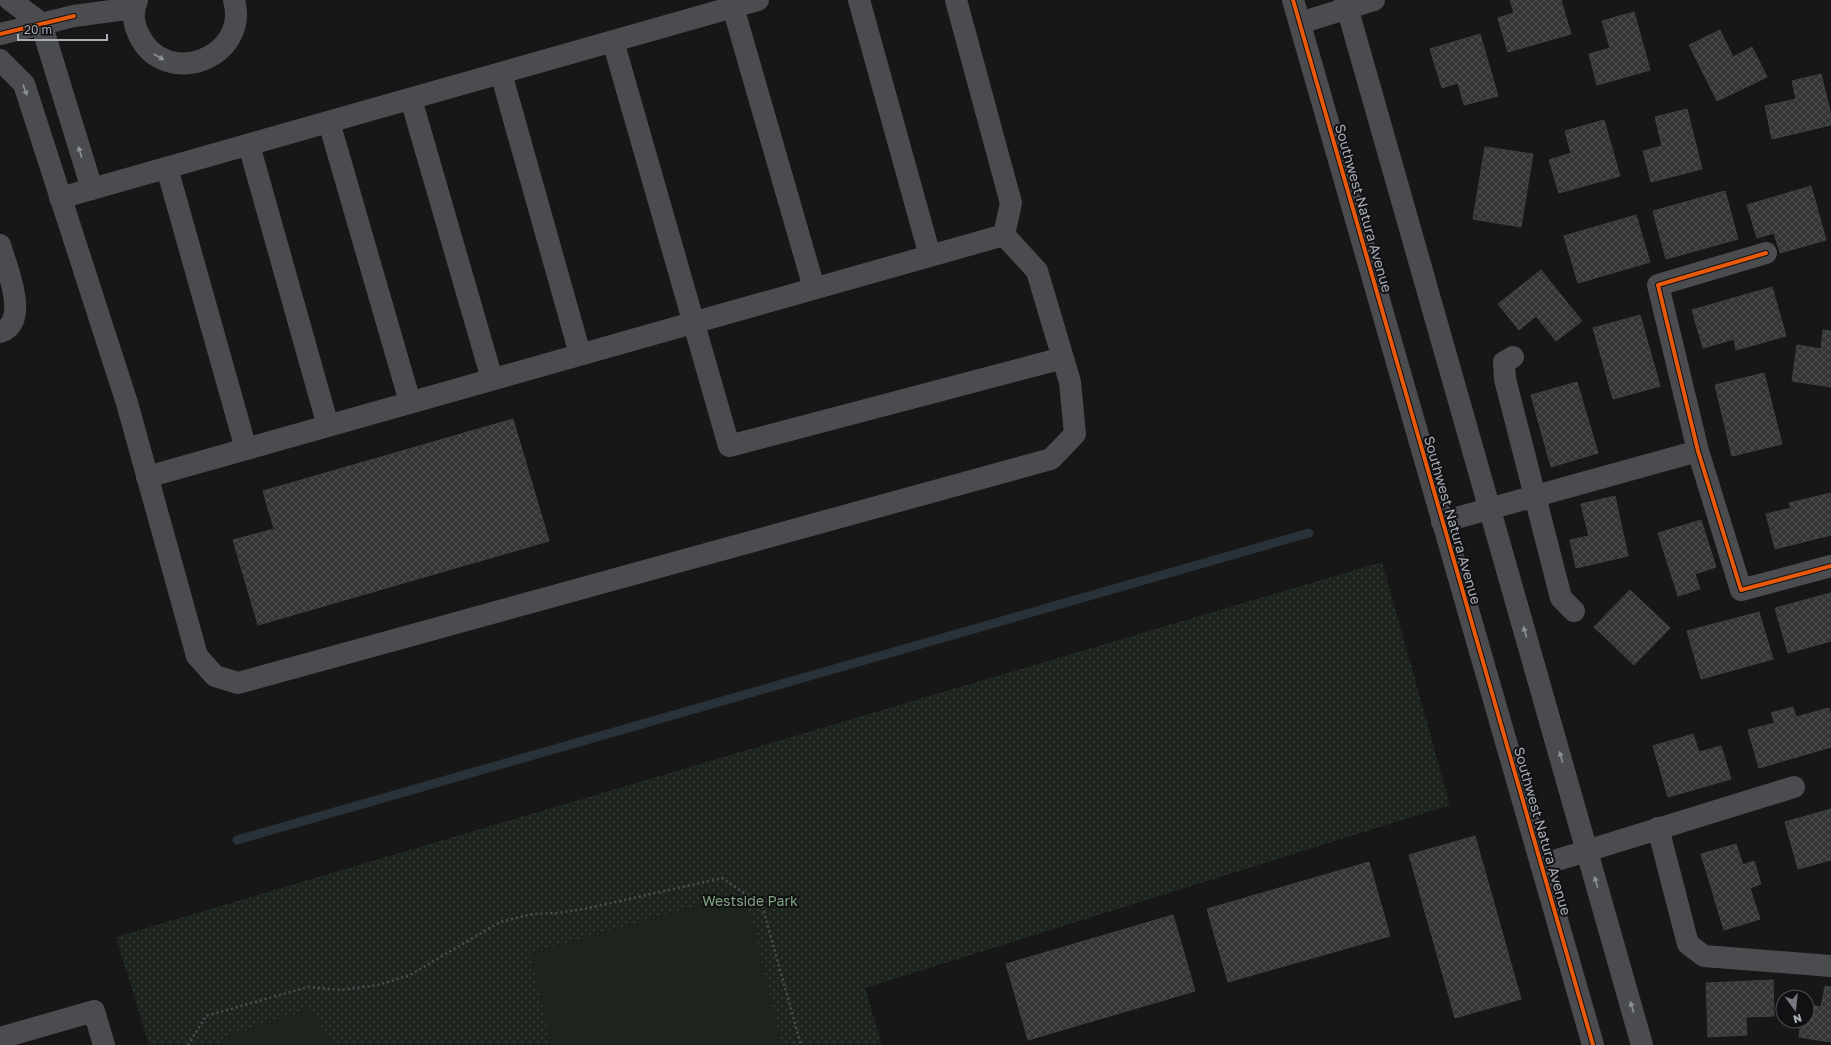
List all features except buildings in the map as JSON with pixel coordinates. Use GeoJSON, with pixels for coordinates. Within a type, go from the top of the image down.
{"type":"FeatureCollection","features":[{"type":"Feature","properties":{"kind":"street"},"geometry":{"type":"LineString","coordinates":[[10,0],[41,23],[92,189]]}},
{"type":"Feature","properties":{"kind":"street"},"geometry":{"type":"LineString","coordinates":[[0,34],[41,23],[135,4],[135,27],[142,43],[154,54],[169,62],[185,64],[201,61],[216,54],[228,42],[235,26],[237,8],[234,0]]}},
{"type":"Feature","properties":{"kind":"street"},"geometry":{"type":"LineString","coordinates":[[60,198],[758,0]]}},
{"type":"Feature","properties":{"kind":"street"},"geometry":{"type":"LineString","coordinates":[[859,0],[930,256]]}},
{"type":"Feature","properties":{"kind":"street"},"geometry":{"type":"LineString","coordinates":[[956,0],[1011,203],[1004,235]]}},
{"type":"Feature","properties":{"kind":"street","name":"Southwest Natura Avenue"},"geometry":{"type":"LineString","coordinates":[[1293,0],[1593,1045]]}},
{"type":"Feature","properties":{"kind":"street"},"geometry":{"type":"LineString","coordinates":[[1300,23],[1346,4],[1374,0]]}},
{"type":"Feature","properties":{"kind":"street"},"geometry":{"type":"LineString","coordinates":[[1346,4],[1642,1045]]}},
{"type":"Feature","properties":{"kind":"street"},"geometry":{"type":"LineString","coordinates":[[733,7],[814,288]]}},
{"type":"Feature","properties":{"kind":"street"},"geometry":{"type":"LineString","coordinates":[[613,42],[729,446],[1063,358]]}},
{"type":"Feature","properties":{"kind":"street"},"geometry":{"type":"LineString","coordinates":[[0,60],[24,84],[127,403],[197,656],[215,676],[238,683],[1051,459],[1076,434],[1070,382],[1037,271],[1004,235]]}},
{"type":"Feature","properties":{"kind":"street"},"geometry":{"type":"LineString","coordinates":[[501,73],[580,354]]}},
{"type":"Feature","properties":{"kind":"street"},"geometry":{"type":"LineString","coordinates":[[411,99],[492,379]]}},
{"type":"Feature","properties":{"kind":"street"},"geometry":{"type":"LineString","coordinates":[[329,122],[410,402]]}},
{"type":"Feature","properties":{"kind":"street"},"geometry":{"type":"LineString","coordinates":[[249,145],[328,426]]}},
{"type":"Feature","properties":{"kind":"street"},"geometry":{"type":"LineString","coordinates":[[167,168],[246,449]]}},
{"type":"Feature","properties":{"kind":"street"},"geometry":{"type":"LineString","coordinates":[[147,477],[1004,235]]}},
{"type":"Feature","properties":{"kind":"street"},"geometry":{"type":"LineString","coordinates":[[0,245],[16,301],[15,318],[5,331],[0,332]]}},
{"type":"Feature","properties":{"kind":"street"},"geometry":{"type":"LineString","coordinates":[[1766,253],[1658,285],[1698,451],[1741,590],[1831,566]]}},
{"type":"Feature","properties":{"kind":"street"},"geometry":{"type":"LineString","coordinates":[[1513,356],[1504,362],[1505,379],[1561,598],[1574,611]]}},
{"type":"Feature","properties":{"kind":"street"},"geometry":{"type":"LineString","coordinates":[[1442,522],[1698,451]]}},
{"type":"Feature","properties":{"kind":"street"},"geometry":{"type":"LineString","coordinates":[[1541,865],[1794,787]]}},
{"type":"Feature","properties":{"kind":"street"},"geometry":{"type":"LineString","coordinates":[[1658,828],[1688,944],[1704,956],[1831,966]]}},
{"type":"Feature","properties":{"kind":"street"},"geometry":{"type":"LineString","coordinates":[[0,1038],[94,1012],[104,1045]]}},
{"type":"Feature","properties":{"kind":"path"},"geometry":{"type":"LineString","coordinates":[[188,1045],[206,1016],[308,987],[341,990],[378,985],[410,975],[500,922],[533,914],[558,913],[589,908],[722,878],[762,905],[801,1045]]}},
{"type":"Feature","properties":{"kind":"green space","name":"Westside Park"},"geometry":{"type":"Polygon","coordinates":[[[1382,562],[1450,805],[865,988],[882,1045],[149,1045],[116,937],[1382,562]]]}},
{"type":"Feature","properties":{"kind":"green space"},"geometry":{"type":"Polygon","coordinates":[[[726,897],[751,914],[782,1045],[551,1045],[530,953],[726,897]]]}},
{"type":"Feature","properties":{"kind":"green space"},"geometry":{"type":"Polygon","coordinates":[[[309,1009],[334,1045],[218,1045],[224,1037],[309,1009]]]}},
{"type":"Feature","properties":{"kind":"waterway"},"geometry":{"type":"LineString","coordinates":[[237,840],[1309,533]]}},
{"type":"Feature","properties":{"kind":"cycle path"},"geometry":{"type":"LineString","coordinates":[[1293,0],[1593,1045]]}},
{"type":"Feature","properties":{"kind":"cycle path"},"geometry":{"type":"LineString","coordinates":[[0,34],[74,16]]}},
{"type":"Feature","properties":{"kind":"cycle path"},"geometry":{"type":"LineString","coordinates":[[1766,253],[1658,285],[1698,451],[1741,590],[1831,566]]}}]}
